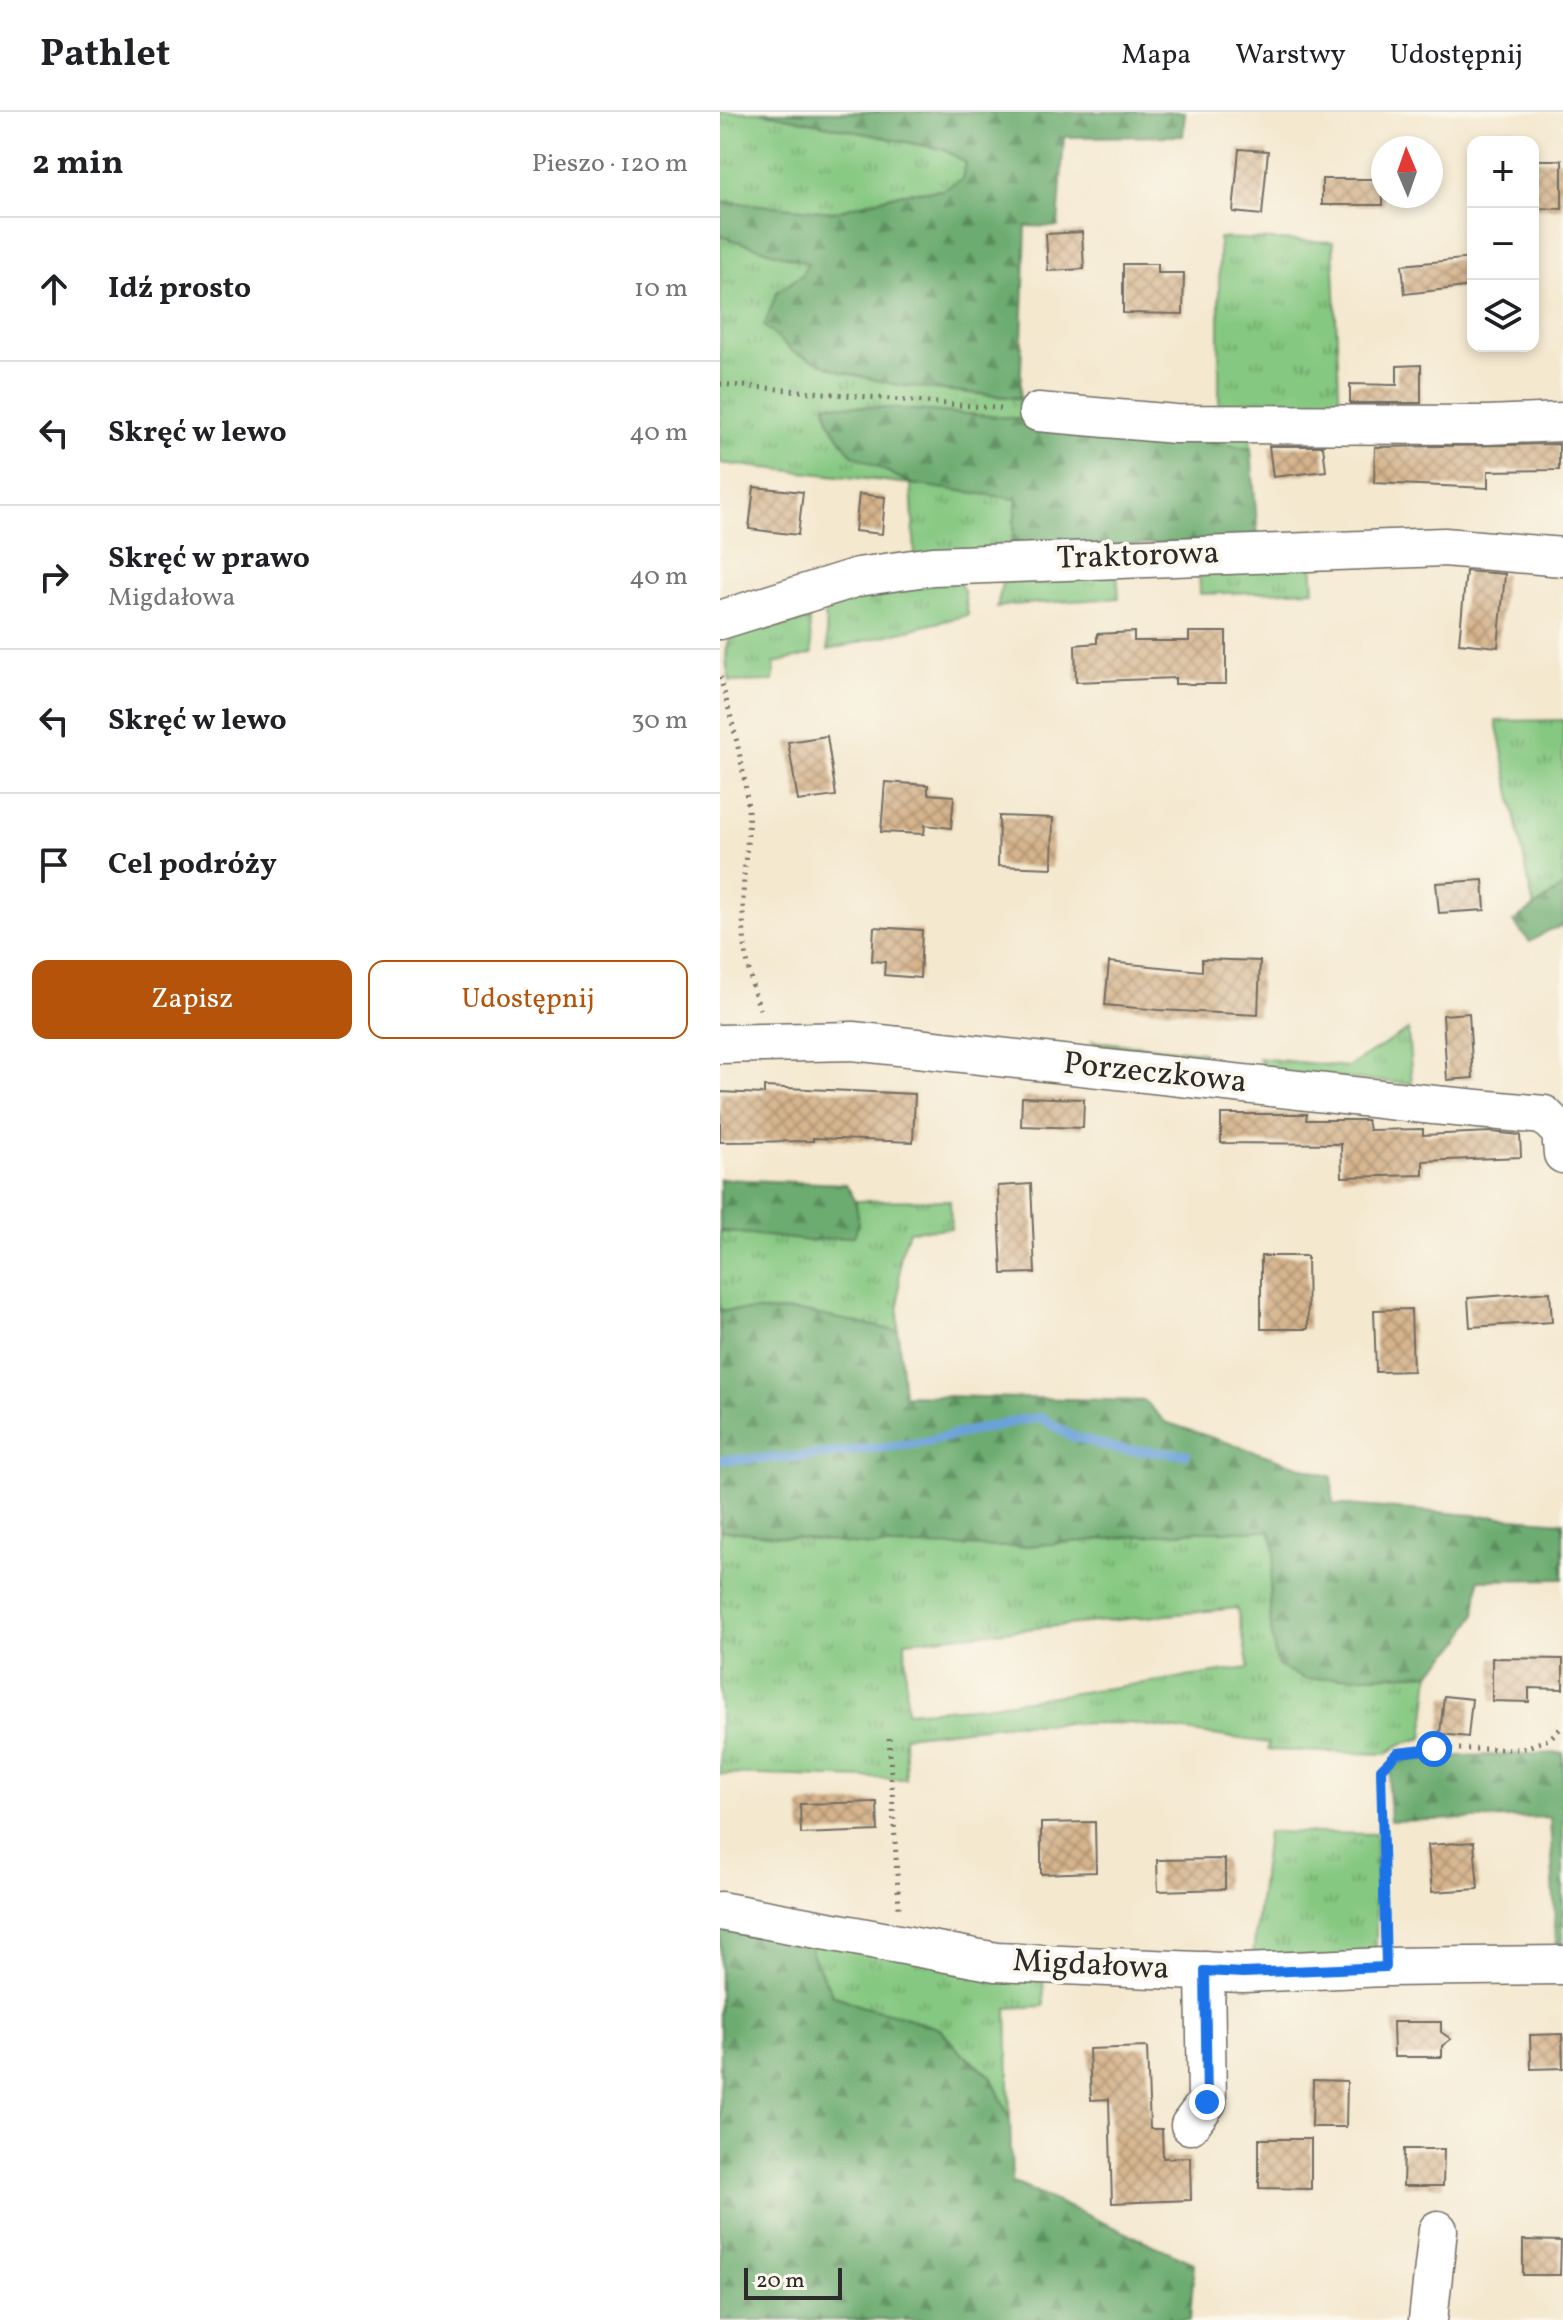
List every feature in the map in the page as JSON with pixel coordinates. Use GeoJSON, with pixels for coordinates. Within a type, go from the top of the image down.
{"type":"FeatureCollection","features":[{"type":"Feature","properties":{"kind":"street"},"geometry":{"type":"LineString","coordinates":[[1038,412],[1175,424],[1487,425],[1563,422]]}},
{"type":"Feature","properties":{"kind":"street","name":"Traktorowa"},"geometry":{"type":"LineString","coordinates":[[720,620],[858,577],[933,566],[1444,547],[1563,557]]}},
{"type":"Feature","properties":{"kind":"street","name":"Porzeczkowa"},"geometry":{"type":"LineString","coordinates":[[720,1044],[853,1041],[1544,1115],[1561,1132],[1563,1154]]}},
{"type":"Feature","properties":{"kind":"street","name":"Migdałowa"},"geometry":{"type":"LineString","coordinates":[[720,1911],[996,1962],[1243,1973],[1386,1967],[1563,1965]]}},
{"type":"Feature","properties":{"kind":"street"},"geometry":{"type":"LineString","coordinates":[[1190,2125],[1207,2102],[1205,1971]]}},
{"type":"Feature","properties":{"kind":"street"},"geometry":{"type":"LineString","coordinates":[[1428,2320],[1438,2230]]}},
{"type":"Feature","properties":{"kind":"path"},"geometry":{"type":"LineString","coordinates":[[720,384],[783,392],[1038,412]]}},
{"type":"Feature","properties":{"kind":"path"},"geometry":{"type":"LineString","coordinates":[[720,677],[736,737],[748,812],[743,938],[754,995],[773,1044]]}},
{"type":"Feature","properties":{"kind":"path"},"geometry":{"type":"LineString","coordinates":[[1386,1967],[1381,1769],[1397,1753],[1434,1749],[1522,1749],[1549,1739],[1563,1726]]}},
{"type":"Feature","properties":{"kind":"path"},"geometry":{"type":"LineString","coordinates":[[889,1738],[901,1945]]}},
{"type":"Feature","properties":{"kind":"green space"},"geometry":{"type":"Polygon","coordinates":[[[720,112],[761,112],[945,150],[966,163],[962,179],[943,190],[903,193],[833,212],[720,201],[720,112]]]}},
{"type":"Feature","properties":{"kind":"green space"},"geometry":{"type":"Polygon","coordinates":[[[761,112],[1185,112],[1183,136],[1064,137],[1058,227],[1026,226],[1020,398],[898,385],[842,372],[793,352],[764,326],[777,292],[802,275],[808,263],[720,236],[720,201],[833,212],[903,193],[943,190],[962,179],[966,163],[945,150],[761,112]]]}},
{"type":"Feature","properties":{"kind":"green space"},"geometry":{"type":"Polygon","coordinates":[[[720,236],[809,263],[802,275],[777,292],[842,372],[898,385],[1118,410],[1219,414],[1219,238],[1333,242],[1340,415],[1249,415],[1251,449],[1039,420],[825,404],[830,423],[851,454],[912,484],[1017,499],[1011,551],[915,556],[911,484],[720,463],[720,236]]]}},
{"type":"Feature","properties":{"kind":"green space"},"geometry":{"type":"Polygon","coordinates":[[[825,404],[1038,420],[1251,449],[1258,538],[1011,551],[1017,499],[912,484],[851,454],[830,423],[825,404]]]}},
{"type":"Feature","properties":{"kind":"green space"},"geometry":{"type":"Polygon","coordinates":[[[1312,561],[1314,590],[1200,594],[1199,567],[1312,561]]]}},
{"type":"Feature","properties":{"kind":"green space"},"geometry":{"type":"Polygon","coordinates":[[[1117,570],[1119,598],[997,608],[1002,583],[1013,574],[1117,570]]]}},
{"type":"Feature","properties":{"kind":"green space"},"geometry":{"type":"Polygon","coordinates":[[[955,576],[964,591],[968,615],[828,650],[825,614],[828,601],[955,576]]]}},
{"type":"Feature","properties":{"kind":"green space"},"geometry":{"type":"Polygon","coordinates":[[[800,608],[809,620],[812,654],[775,663],[773,681],[730,682],[726,655],[734,629],[800,608]]]}},
{"type":"Feature","properties":{"kind":"green space"},"geometry":{"type":"Polygon","coordinates":[[[1563,720],[1563,887],[1534,908],[1496,721],[1563,720]]]}},
{"type":"Feature","properties":{"kind":"green space"},"geometry":{"type":"Polygon","coordinates":[[[1563,887],[1563,926],[1549,930],[1530,942],[1513,922],[1563,887]]]}},
{"type":"Feature","properties":{"kind":"green space"},"geometry":{"type":"Polygon","coordinates":[[[1408,1030],[1412,1084],[1268,1072],[1258,1058],[1348,1067],[1408,1030]]]}},
{"type":"Feature","properties":{"kind":"green space"},"geometry":{"type":"Polygon","coordinates":[[[1092,1041],[1203,1052],[1203,1066],[1101,1050],[1092,1041]]]}},
{"type":"Feature","properties":{"kind":"green space"},"geometry":{"type":"Polygon","coordinates":[[[720,1179],[846,1184],[857,1209],[857,1229],[854,1236],[810,1241],[720,1231],[720,1179]]]}},
{"type":"Feature","properties":{"kind":"green space"},"geometry":{"type":"Polygon","coordinates":[[[950,1200],[951,1228],[909,1231],[900,1256],[898,1331],[805,1312],[720,1310],[720,1231],[858,1227],[856,1201],[950,1200]]]}},
{"type":"Feature","properties":{"kind":"green space"},"geometry":{"type":"Polygon","coordinates":[[[720,1310],[805,1312],[898,1331],[904,1395],[1145,1401],[1165,1422],[1332,1477],[1333,1504],[1563,1522],[1563,1579],[1479,1580],[1475,1615],[1461,1641],[1430,1673],[1305,1679],[1278,1666],[1270,1608],[1274,1546],[1270,1531],[1198,1531],[1015,1547],[872,1546],[720,1530],[720,1310]]]}},
{"type":"Feature","properties":{"kind":"green space"},"geometry":{"type":"Polygon","coordinates":[[[720,1530],[1015,1547],[1198,1531],[1270,1531],[1276,1548],[1270,1587],[1305,1679],[1430,1673],[1423,1738],[1401,1744],[1386,1754],[1268,1750],[1269,1743],[1129,1723],[1011,1724],[904,1736],[906,1779],[720,1774],[720,1530]],[[1237,1608],[905,1641],[907,1712],[983,1706],[1249,1668],[1237,1608]]]}},
{"type":"Feature","properties":{"kind":"green space"},"geometry":{"type":"Polygon","coordinates":[[[1563,1753],[1563,1942],[1556,1943],[1550,1817],[1390,1821],[1388,1788],[1392,1768],[1405,1760],[1563,1753]]]}},
{"type":"Feature","properties":{"kind":"green space"},"geometry":{"type":"Polygon","coordinates":[[[1267,1832],[1376,1834],[1376,1958],[1253,1956],[1267,1832]]]}},
{"type":"Feature","properties":{"kind":"green space"},"geometry":{"type":"Polygon","coordinates":[[[720,1921],[811,1937],[812,1954],[832,1994],[860,2006],[940,2029],[960,2052],[991,2076],[1010,2120],[1012,2182],[1194,2263],[1190,2320],[720,2320],[720,1921]]]}},
{"type":"Feature","properties":{"kind":"green space"},"geometry":{"type":"Polygon","coordinates":[[[811,1937],[1043,1976],[1044,2006],[1007,2008],[1010,2120],[991,2076],[960,2052],[940,2029],[860,2006],[832,1994],[812,1954],[811,1937]]]}},
{"type":"Feature","properties":{"kind":"building"},"geometry":{"type":"Polygon","coordinates":[[[1239,149],[1268,151],[1262,215],[1233,212],[1239,149]]]}},
{"type":"Feature","properties":{"kind":"building"},"geometry":{"type":"Polygon","coordinates":[[[1539,160],[1562,160],[1562,209],[1539,208],[1539,160]]]}},
{"type":"Feature","properties":{"kind":"building"},"geometry":{"type":"Polygon","coordinates":[[[1322,179],[1371,179],[1371,205],[1322,205],[1322,179]]]}},
{"type":"Feature","properties":{"kind":"building"},"geometry":{"type":"Polygon","coordinates":[[[1082,232],[1084,269],[1048,271],[1046,234],[1082,232]]]}},
{"type":"Feature","properties":{"kind":"building"},"geometry":{"type":"Polygon","coordinates":[[[1467,259],[1467,287],[1405,294],[1402,265],[1467,259]]]}},
{"type":"Feature","properties":{"kind":"building"},"geometry":{"type":"Polygon","coordinates":[[[1123,264],[1158,264],[1158,273],[1184,273],[1183,314],[1123,313],[1123,264]]]}},
{"type":"Feature","properties":{"kind":"building"},"geometry":{"type":"Polygon","coordinates":[[[1421,365],[1421,403],[1350,403],[1350,384],[1397,385],[1397,366],[1421,365]]]}},
{"type":"Feature","properties":{"kind":"building"},"geometry":{"type":"Polygon","coordinates":[[[1559,444],[1559,470],[1488,471],[1488,488],[1374,483],[1375,447],[1559,444]]]}},
{"type":"Feature","properties":{"kind":"building"},"geometry":{"type":"Polygon","coordinates":[[[1269,446],[1323,446],[1326,471],[1273,477],[1269,446]]]}},
{"type":"Feature","properties":{"kind":"building"},"geometry":{"type":"Polygon","coordinates":[[[754,487],[803,492],[798,535],[749,529],[754,487]]]}},
{"type":"Feature","properties":{"kind":"building"},"geometry":{"type":"Polygon","coordinates":[[[859,494],[885,497],[882,534],[855,531],[859,494]]]}},
{"type":"Feature","properties":{"kind":"building"},"geometry":{"type":"Polygon","coordinates":[[[1466,571],[1505,574],[1498,647],[1459,643],[1466,571]]]}},
{"type":"Feature","properties":{"kind":"building"},"geometry":{"type":"Polygon","coordinates":[[[1134,632],[1134,641],[1189,641],[1189,632],[1226,632],[1226,684],[1175,684],[1175,678],[1076,682],[1075,645],[1097,643],[1097,634],[1134,632]]]}},
{"type":"Feature","properties":{"kind":"building"},"geometry":{"type":"Polygon","coordinates":[[[827,736],[836,796],[798,801],[788,742],[827,736]]]}},
{"type":"Feature","properties":{"kind":"building"},"geometry":{"type":"Polygon","coordinates":[[[885,782],[928,785],[928,794],[954,796],[951,828],[925,825],[924,834],[881,832],[885,782]]]}},
{"type":"Feature","properties":{"kind":"building"},"geometry":{"type":"Polygon","coordinates":[[[999,816],[1053,818],[1052,868],[998,866],[999,816]]]}},
{"type":"Feature","properties":{"kind":"building"},"geometry":{"type":"Polygon","coordinates":[[[1483,880],[1485,910],[1439,913],[1436,883],[1483,880]]]}},
{"type":"Feature","properties":{"kind":"building"},"geometry":{"type":"Polygon","coordinates":[[[874,927],[922,930],[920,978],[884,975],[885,962],[872,961],[874,927]]]}},
{"type":"Feature","properties":{"kind":"building"},"geometry":{"type":"Polygon","coordinates":[[[1202,959],[1260,961],[1258,1015],[1105,1005],[1109,962],[1202,971],[1202,959]]]}},
{"type":"Feature","properties":{"kind":"building"},"geometry":{"type":"Polygon","coordinates":[[[1469,1013],[1473,1078],[1447,1080],[1443,1015],[1469,1013]]]}},
{"type":"Feature","properties":{"kind":"building"},"geometry":{"type":"Polygon","coordinates":[[[764,1087],[915,1094],[913,1142],[813,1138],[813,1141],[720,1142],[720,1092],[764,1094],[764,1087]]]}},
{"type":"Feature","properties":{"kind":"building"},"geometry":{"type":"Polygon","coordinates":[[[1022,1097],[1084,1099],[1083,1128],[1021,1126],[1022,1097]]]}},
{"type":"Feature","properties":{"kind":"building"},"geometry":{"type":"Polygon","coordinates":[[[1221,1114],[1307,1114],[1306,1120],[1367,1120],[1369,1130],[1423,1129],[1423,1135],[1491,1132],[1520,1135],[1521,1157],[1423,1161],[1423,1175],[1342,1177],[1341,1144],[1221,1143],[1221,1114]]]}},
{"type":"Feature","properties":{"kind":"building"},"geometry":{"type":"Polygon","coordinates":[[[1031,1184],[1035,1273],[1002,1274],[998,1186],[1031,1184]]]}},
{"type":"Feature","properties":{"kind":"building"},"geometry":{"type":"Polygon","coordinates":[[[1261,1256],[1307,1256],[1308,1329],[1261,1329],[1261,1256]]]}},
{"type":"Feature","properties":{"kind":"building"},"geometry":{"type":"Polygon","coordinates":[[[1550,1292],[1552,1322],[1470,1327],[1468,1298],[1550,1292]]]}},
{"type":"Feature","properties":{"kind":"building"},"geometry":{"type":"Polygon","coordinates":[[[1411,1309],[1413,1371],[1376,1372],[1374,1310],[1411,1309]]]}},
{"type":"Feature","properties":{"kind":"building"},"geometry":{"type":"Polygon","coordinates":[[[1492,1658],[1563,1659],[1563,1689],[1529,1688],[1529,1702],[1492,1701],[1492,1658]]]}},
{"type":"Feature","properties":{"kind":"building"},"geometry":{"type":"Polygon","coordinates":[[[1444,1696],[1472,1699],[1468,1737],[1440,1734],[1444,1696]]]}},
{"type":"Feature","properties":{"kind":"building"},"geometry":{"type":"Polygon","coordinates":[[[877,1802],[878,1831],[801,1834],[800,1804],[877,1802]]]}},
{"type":"Feature","properties":{"kind":"building"},"geometry":{"type":"Polygon","coordinates":[[[1095,1822],[1096,1872],[1041,1874],[1041,1823],[1095,1822]]]}},
{"type":"Feature","properties":{"kind":"building"},"geometry":{"type":"Polygon","coordinates":[[[1474,1842],[1478,1889],[1432,1892],[1428,1845],[1474,1842]]]}},
{"type":"Feature","properties":{"kind":"building"},"geometry":{"type":"Polygon","coordinates":[[[1225,1859],[1225,1889],[1158,1891],[1157,1860],[1225,1859]]]}},
{"type":"Feature","properties":{"kind":"building"},"geometry":{"type":"Polygon","coordinates":[[[1393,2022],[1441,2022],[1441,2032],[1451,2039],[1442,2046],[1442,2057],[1394,2057],[1393,2022]]]}},
{"type":"Feature","properties":{"kind":"building"},"geometry":{"type":"Polygon","coordinates":[[[1562,2034],[1563,2068],[1531,2069],[1530,2035],[1562,2034]]]}},
{"type":"Feature","properties":{"kind":"building"},"geometry":{"type":"Polygon","coordinates":[[[1147,2047],[1150,2129],[1162,2129],[1163,2158],[1190,2157],[1191,2200],[1112,2203],[1109,2099],[1091,2100],[1089,2049],[1147,2047]]]}},
{"type":"Feature","properties":{"kind":"building"},"geometry":{"type":"Polygon","coordinates":[[[1313,2080],[1347,2081],[1346,2127],[1312,2127],[1313,2080]]]}},
{"type":"Feature","properties":{"kind":"building"},"geometry":{"type":"Polygon","coordinates":[[[1259,2139],[1311,2139],[1311,2189],[1259,2188],[1259,2139]]]}},
{"type":"Feature","properties":{"kind":"building"},"geometry":{"type":"Polygon","coordinates":[[[1404,2149],[1444,2149],[1443,2186],[1403,2186],[1404,2149]]]}},
{"type":"Feature","properties":{"kind":"building"},"geometry":{"type":"Polygon","coordinates":[[[1523,2240],[1561,2241],[1560,2275],[1523,2275],[1523,2240]]]}},
{"type":"Feature","properties":{"kind":"waterway"},"geometry":{"type":"LineString","coordinates":[[720,1460],[798,1457],[919,1443],[1020,1420],[1042,1418],[1071,1436],[1117,1449],[1186,1454]]}},
{"type":"Feature","properties":{"kind":"route"},"geometry":{"type":"LineString","coordinates":[[1207,2102],[1205,1971],[1243,1973],[1386,1967],[1381,1769],[1397,1753],[1434,1749]]}}]}
